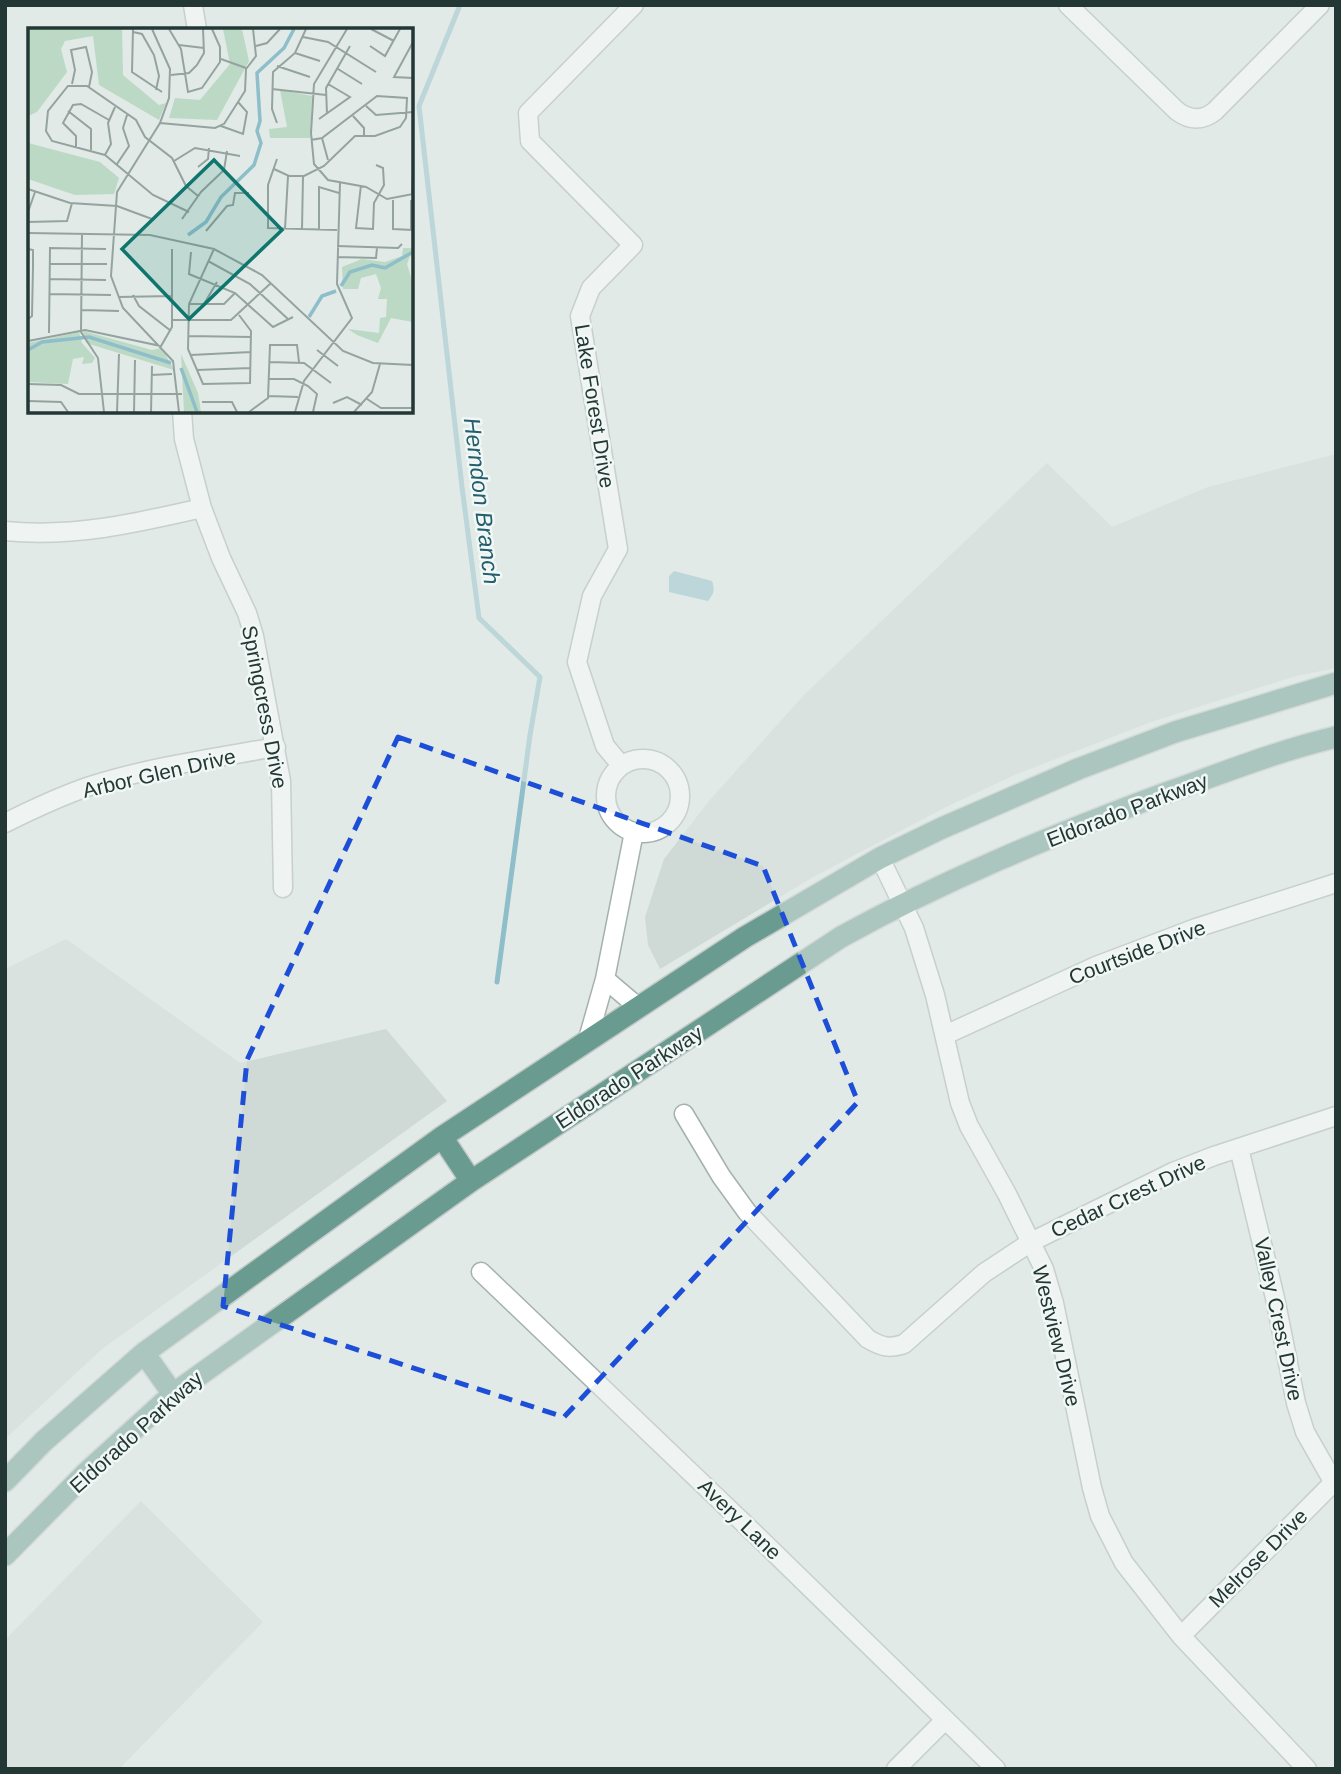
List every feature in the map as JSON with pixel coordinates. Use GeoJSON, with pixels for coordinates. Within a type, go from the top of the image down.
{"type":"FeatureCollection","features":[{"type":"Feature","properties":{"kind":"main road"},"geometry":{"type":"LineString","coordinates":[[5,1481],[44,1441],[144,1353],[442,1137],[746,937],[880,858],[1078,769],[1175,732],[1336,683]]}},
{"type":"Feature","properties":{"kind":"main road"},"geometry":{"type":"LineString","coordinates":[[1271,757],[1285,745],[1336,729]]}},
{"type":"Feature","properties":{"kind":"main road","name":"Eldorado Parkway"},"geometry":{"type":"LineString","coordinates":[[5,1555],[88,1472],[173,1394],[471,1181],[841,937],[902,903],[1093,820],[1336,737]]}},
{"type":"Feature","properties":{"kind":"main road"},"geometry":{"type":"LineString","coordinates":[[442,1137],[471,1181]]}},
{"type":"Feature","properties":{"kind":"main road"},"geometry":{"type":"LineString","coordinates":[[144,1353],[173,1394]]}},
{"type":"Feature","properties":{"kind":"street"},"geometry":{"type":"LineString","coordinates":[[193,5],[197,28]]}},
{"type":"Feature","properties":{"kind":"street","name":"Lake Forest Drive"},"geometry":{"type":"LineString","coordinates":[[621,765],[605,747],[577,662],[592,596],[618,549],[580,316],[591,288],[633,245],[530,141],[528,113],[634,5]]}},
{"type":"Feature","properties":{"kind":"street"},"geometry":{"type":"LineString","coordinates":[[1068,5],[1177,111],[1195,119],[1206,117],[1215,111],[1320,5]]}},
{"type":"Feature","properties":{"kind":"street","name":"Springcress Drive"},"geometry":{"type":"LineString","coordinates":[[182,413],[184,439],[202,508],[216,547],[247,613],[254,636],[281,781],[283,888]]}},
{"type":"Feature","properties":{"kind":"street"},"geometry":{"type":"LineString","coordinates":[[5,531],[66,533],[122,525],[202,508]]}},
{"type":"Feature","properties":{"kind":"street","name":"Arbor Glen Drive"},"geometry":{"type":"LineString","coordinates":[[5,823],[92,786],[163,768],[276,747]]}},
{"type":"Feature","properties":{"kind":"street"},"geometry":{"type":"LineString","coordinates":[[646,758],[669,768],[677,778],[681,802],[669,824],[646,833],[634,832],[623,828],[614,820],[608,809],[607,785],[621,765],[646,758]]}},
{"type":"Feature","properties":{"kind":"street"},"geometry":{"type":"LineString","coordinates":[[588,1039],[605,979],[634,832]]}},
{"type":"Feature","properties":{"kind":"street","name":"Westview Drive"},"geometry":{"type":"LineString","coordinates":[[880,858],[914,928],[945,1035],[960,1103],[969,1126],[1044,1269],[1054,1303],[1100,1516],[1124,1563],[1181,1636],[1307,1769]]}},
{"type":"Feature","properties":{"kind":"street","name":"Courtside Drive"},"geometry":{"type":"LineString","coordinates":[[945,1035],[1108,961],[1196,928],[1336,883]]}},
{"type":"Feature","properties":{"kind":"street"},"geometry":{"type":"LineString","coordinates":[[605,979],[638,1007]]}},
{"type":"Feature","properties":{"kind":"street","name":"Cedar Crest Drive"},"geometry":{"type":"LineString","coordinates":[[684,1114],[721,1176],[747,1212],[868,1339],[882,1347],[894,1348],[904,1344],[984,1273],[1031,1242],[1173,1172],[1336,1116]]}},
{"type":"Feature","properties":{"kind":"street","name":"Valley Crest Drive"},"geometry":{"type":"LineString","coordinates":[[1239,1148],[1304,1432],[1335,1482]]}},
{"type":"Feature","properties":{"kind":"street","name":"Avery Lane"},"geometry":{"type":"LineString","coordinates":[[481,1272],[996,1769]]}},
{"type":"Feature","properties":{"kind":"street","name":"Melrose Drive"},"geometry":{"type":"LineString","coordinates":[[1181,1636],[1335,1482]]}},
{"type":"Feature","properties":{"kind":"street"},"geometry":{"type":"LineString","coordinates":[[897,1769],[945,1720]]}},
{"type":"Feature","properties":{"kind":"highlighted area"},"geometry":{"type":"Polygon","coordinates":[[[398,737],[763,866],[858,1102],[564,1417],[223,1306],[247,1060],[398,737]]]}},
{"type":"Feature","properties":{"kind":"shaded area"},"geometry":{"type":"Polygon","coordinates":[[[1336,454],[1336,668],[1296,676],[1151,722],[1017,774],[946,807],[815,876],[660,969],[648,945],[645,917],[664,859],[709,801],[804,695],[1047,463],[1112,527],[1208,487],[1336,454]]]}},
{"type":"Feature","properties":{"kind":"shaded area"},"geometry":{"type":"Polygon","coordinates":[[[66,939],[240,1063],[386,1029],[447,1101],[102,1349],[5,1439],[5,969],[66,939]]]}},
{"type":"Feature","properties":{"kind":"shaded area"},"geometry":{"type":"Polygon","coordinates":[[[141,1501],[263,1622],[119,1769],[5,1769],[5,1640],[141,1501]]]}},
{"type":"Feature","properties":{"kind":"water"},"geometry":{"type":"Polygon","coordinates":[[[674,571],[712,581],[712,596],[708,601],[669,592],[669,576],[674,571]]]}},
{"type":"Feature","properties":{"kind":"waterway","name":"Herndon Branch"},"geometry":{"type":"LineString","coordinates":[[460,5],[419,106],[462,487],[479,618],[540,677],[497,982]]}}]}
